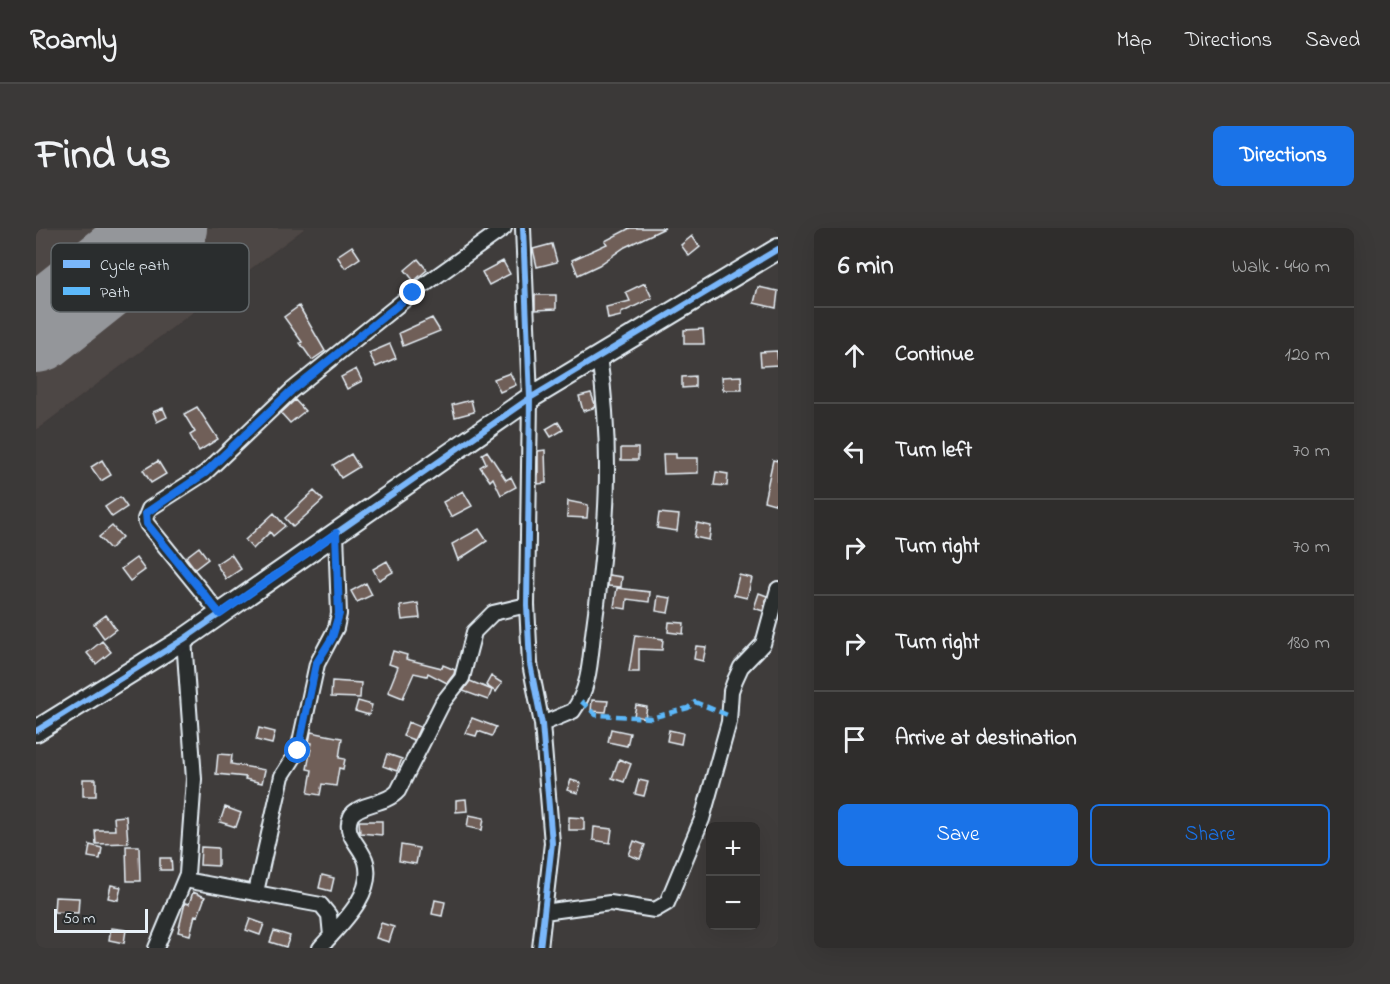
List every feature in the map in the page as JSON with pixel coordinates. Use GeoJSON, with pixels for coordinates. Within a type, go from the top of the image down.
{"type":"FeatureCollection","features":[{"type":"Feature","properties":{"kind":"street"},"geometry":{"type":"LineString","coordinates":[[220,614],[147,524],[145,519],[149,508],[205,473],[291,391],[413,293],[504,228]]}},
{"type":"Feature","properties":{"kind":"street"},"geometry":{"type":"LineString","coordinates":[[524,228],[531,398],[527,605],[530,664],[542,724],[552,843],[540,948]]}},
{"type":"Feature","properties":{"kind":"street"},"geometry":{"type":"LineString","coordinates":[[36,731],[184,639],[531,398],[778,249]]}},
{"type":"Feature","properties":{"kind":"street"},"geometry":{"type":"LineString","coordinates":[[542,724],[573,711],[586,687],[605,543],[608,498],[604,387],[599,356]]}},
{"type":"Feature","properties":{"kind":"street"},"geometry":{"type":"LineString","coordinates":[[256,892],[282,776],[298,751],[316,664],[336,628],[339,614],[336,533]]}},
{"type":"Feature","properties":{"kind":"street"},"geometry":{"type":"LineString","coordinates":[[544,912],[610,903],[655,910],[667,903],[702,819],[729,722],[731,691],[741,667],[763,644],[778,589]]}},
{"type":"Feature","properties":{"kind":"street"},"geometry":{"type":"LineString","coordinates":[[320,948],[353,910],[364,890],[367,876],[366,863],[351,838],[349,825],[352,815],[358,809],[391,799],[398,791],[443,702],[462,678],[474,632],[482,622],[505,609],[527,605]]}},
{"type":"Feature","properties":{"kind":"street"},"geometry":{"type":"LineString","coordinates":[[156,948],[185,880],[194,779],[184,639]]}},
{"type":"Feature","properties":{"kind":"street"},"geometry":{"type":"LineString","coordinates":[[185,880],[321,905],[329,915],[331,936]]}},
{"type":"Feature","properties":{"kind":"shaded area"},"geometry":{"type":"Polygon","coordinates":[[[39,228],[305,228],[249,270],[249,243],[51,243],[51,312],[193,312],[36,430],[36,231],[39,228]]]}},
{"type":"Feature","properties":{"kind":"building"},"geometry":{"type":"Polygon","coordinates":[[[630,228],[665,228],[625,247],[599,265],[578,275],[572,260],[607,244],[605,241],[630,228]]]}},
{"type":"Feature","properties":{"kind":"building"},"geometry":{"type":"Polygon","coordinates":[[[692,236],[700,247],[689,256],[681,245],[692,236]]]}},
{"type":"Feature","properties":{"kind":"building"},"geometry":{"type":"Polygon","coordinates":[[[552,244],[557,262],[537,267],[533,249],[552,244]]]}},
{"type":"Feature","properties":{"kind":"building"},"geometry":{"type":"Polygon","coordinates":[[[352,246],[360,258],[345,268],[337,256],[352,246]]]}},
{"type":"Feature","properties":{"kind":"building"},"geometry":{"type":"Polygon","coordinates":[[[418,259],[427,270],[414,281],[405,270],[418,259]]]}},
{"type":"Feature","properties":{"kind":"building"},"geometry":{"type":"Polygon","coordinates":[[[503,261],[510,274],[489,285],[482,272],[503,261]]]}},
{"type":"Feature","properties":{"kind":"building"},"geometry":{"type":"Polygon","coordinates":[[[645,283],[652,298],[621,313],[621,316],[608,319],[606,307],[630,301],[626,292],[645,283]]]}},
{"type":"Feature","properties":{"kind":"building"},"geometry":{"type":"Polygon","coordinates":[[[758,287],[778,291],[776,308],[754,303],[758,287]]]}},
{"type":"Feature","properties":{"kind":"building"},"geometry":{"type":"Polygon","coordinates":[[[535,295],[556,295],[556,309],[535,310],[535,295]]]}},
{"type":"Feature","properties":{"kind":"building"},"geometry":{"type":"Polygon","coordinates":[[[299,306],[325,351],[312,360],[284,317],[299,306]]]}},
{"type":"Feature","properties":{"kind":"building"},"geometry":{"type":"Polygon","coordinates":[[[432,318],[440,331],[403,346],[399,333],[432,318]]]}},
{"type":"Feature","properties":{"kind":"building"},"geometry":{"type":"Polygon","coordinates":[[[703,329],[704,344],[684,344],[684,330],[703,329]]]}},
{"type":"Feature","properties":{"kind":"building"},"geometry":{"type":"Polygon","coordinates":[[[390,344],[396,358],[376,367],[369,353],[390,344]]]}},
{"type":"Feature","properties":{"kind":"building"},"geometry":{"type":"Polygon","coordinates":[[[777,351],[778,365],[761,366],[760,352],[777,351]]]}},
{"type":"Feature","properties":{"kind":"building"},"geometry":{"type":"Polygon","coordinates":[[[356,369],[362,381],[347,389],[341,377],[356,369]]]}},
{"type":"Feature","properties":{"kind":"building"},"geometry":{"type":"Polygon","coordinates":[[[510,373],[516,385],[500,392],[494,379],[510,373]]]}},
{"type":"Feature","properties":{"kind":"building"},"geometry":{"type":"Polygon","coordinates":[[[695,376],[695,387],[682,388],[682,377],[695,376]]]}},
{"type":"Feature","properties":{"kind":"building"},"geometry":{"type":"Polygon","coordinates":[[[741,376],[742,390],[723,390],[722,377],[741,376]]]}},
{"type":"Feature","properties":{"kind":"building"},"geometry":{"type":"Polygon","coordinates":[[[591,393],[596,407],[583,411],[579,396],[591,393]]]}},
{"type":"Feature","properties":{"kind":"building"},"geometry":{"type":"Polygon","coordinates":[[[295,400],[305,411],[290,423],[281,413],[295,400]]]}},
{"type":"Feature","properties":{"kind":"building"},"geometry":{"type":"Polygon","coordinates":[[[471,400],[474,412],[455,417],[452,405],[471,400]]]}},
{"type":"Feature","properties":{"kind":"building"},"geometry":{"type":"Polygon","coordinates":[[[197,407],[218,439],[199,451],[190,435],[195,432],[184,414],[197,407]]]}},
{"type":"Feature","properties":{"kind":"building"},"geometry":{"type":"Polygon","coordinates":[[[163,408],[167,417],[157,422],[153,412],[163,408]]]}},
{"type":"Feature","properties":{"kind":"building"},"geometry":{"type":"Polygon","coordinates":[[[558,422],[563,430],[551,437],[546,429],[558,422]]]}},
{"type":"Feature","properties":{"kind":"building"},"geometry":{"type":"Polygon","coordinates":[[[621,448],[638,448],[638,460],[621,460],[621,448]]]}},
{"type":"Feature","properties":{"kind":"building"},"geometry":{"type":"Polygon","coordinates":[[[545,450],[546,483],[538,484],[538,451],[545,450]]]}},
{"type":"Feature","properties":{"kind":"building"},"geometry":{"type":"Polygon","coordinates":[[[487,451],[506,480],[511,477],[516,487],[501,495],[493,478],[490,481],[480,467],[486,463],[482,454],[487,451]]]}},
{"type":"Feature","properties":{"kind":"building"},"geometry":{"type":"Polygon","coordinates":[[[351,454],[359,467],[341,478],[333,465],[351,454]]]}},
{"type":"Feature","properties":{"kind":"building"},"geometry":{"type":"Polygon","coordinates":[[[663,454],[676,454],[676,458],[698,458],[698,473],[664,474],[663,454]]]}},
{"type":"Feature","properties":{"kind":"building"},"geometry":{"type":"Polygon","coordinates":[[[102,460],[111,475],[101,481],[91,467],[102,460]]]}},
{"type":"Feature","properties":{"kind":"building"},"geometry":{"type":"Polygon","coordinates":[[[773,460],[778,461],[778,505],[764,501],[773,460]]]}},
{"type":"Feature","properties":{"kind":"building"},"geometry":{"type":"Polygon","coordinates":[[[158,461],[166,474],[151,483],[143,470],[158,461]]]}},
{"type":"Feature","properties":{"kind":"building"},"geometry":{"type":"Polygon","coordinates":[[[716,472],[728,474],[727,486],[714,485],[716,472]]]}},
{"type":"Feature","properties":{"kind":"building"},"geometry":{"type":"Polygon","coordinates":[[[314,491],[323,500],[293,527],[285,518],[314,491]]]}},
{"type":"Feature","properties":{"kind":"building"},"geometry":{"type":"Polygon","coordinates":[[[463,491],[472,506],[451,517],[443,502],[463,491]]]}},
{"type":"Feature","properties":{"kind":"building"},"geometry":{"type":"Polygon","coordinates":[[[120,497],[127,507],[112,517],[105,507],[120,497]]]}},
{"type":"Feature","properties":{"kind":"building"},"geometry":{"type":"Polygon","coordinates":[[[568,501],[588,505],[587,518],[567,517],[568,501]]]}},
{"type":"Feature","properties":{"kind":"building"},"geometry":{"type":"Polygon","coordinates":[[[274,513],[285,526],[273,536],[270,532],[253,549],[245,540],[274,513]]]}},
{"type":"Feature","properties":{"kind":"building"},"geometry":{"type":"Polygon","coordinates":[[[659,513],[679,515],[677,531],[657,528],[659,513]]]}},
{"type":"Feature","properties":{"kind":"building"},"geometry":{"type":"Polygon","coordinates":[[[697,523],[711,526],[709,540],[694,537],[697,523]]]}},
{"type":"Feature","properties":{"kind":"building"},"geometry":{"type":"Polygon","coordinates":[[[112,526],[122,537],[110,549],[99,537],[112,526]]]}},
{"type":"Feature","properties":{"kind":"building"},"geometry":{"type":"Polygon","coordinates":[[[479,529],[487,541],[458,560],[452,544],[479,529]]]}},
{"type":"Feature","properties":{"kind":"building"},"geometry":{"type":"Polygon","coordinates":[[[199,547],[208,559],[195,569],[186,557],[199,547]]]}},
{"type":"Feature","properties":{"kind":"building"},"geometry":{"type":"Polygon","coordinates":[[[231,554],[241,569],[226,579],[216,564],[231,554]]]}},
{"type":"Feature","properties":{"kind":"building"},"geometry":{"type":"Polygon","coordinates":[[[136,558],[145,570],[130,581],[121,569],[136,558]]]}},
{"type":"Feature","properties":{"kind":"building"},"geometry":{"type":"Polygon","coordinates":[[[387,561],[393,572],[379,580],[373,569],[387,561]]]}},
{"type":"Feature","properties":{"kind":"building"},"geometry":{"type":"Polygon","coordinates":[[[609,575],[622,577],[621,587],[608,586],[609,575]]]}},
{"type":"Feature","properties":{"kind":"building"},"geometry":{"type":"Polygon","coordinates":[[[739,575],[752,578],[747,598],[734,595],[739,575]]]}},
{"type":"Feature","properties":{"kind":"building"},"geometry":{"type":"Polygon","coordinates":[[[366,583],[372,595],[357,602],[351,591],[366,583]]]}},
{"type":"Feature","properties":{"kind":"building"},"geometry":{"type":"Polygon","coordinates":[[[617,588],[650,592],[649,602],[627,599],[626,609],[614,607],[617,588]]]}},
{"type":"Feature","properties":{"kind":"building"},"geometry":{"type":"Polygon","coordinates":[[[759,593],[767,596],[763,611],[754,608],[759,593]]]}},
{"type":"Feature","properties":{"kind":"building"},"geometry":{"type":"Polygon","coordinates":[[[658,596],[671,598],[668,613],[656,611],[658,596]]]}},
{"type":"Feature","properties":{"kind":"building"},"geometry":{"type":"Polygon","coordinates":[[[418,603],[420,618],[402,620],[400,606],[418,603]]]}},
{"type":"Feature","properties":{"kind":"building"},"geometry":{"type":"Polygon","coordinates":[[[106,615],[116,629],[104,638],[94,624],[106,615]]]}},
{"type":"Feature","properties":{"kind":"building"},"geometry":{"type":"Polygon","coordinates":[[[669,622],[684,623],[683,634],[668,632],[669,622]]]}},
{"type":"Feature","properties":{"kind":"building"},"geometry":{"type":"Polygon","coordinates":[[[635,635],[663,639],[662,650],[639,649],[639,672],[629,672],[635,635]]]}},
{"type":"Feature","properties":{"kind":"building"},"geometry":{"type":"Polygon","coordinates":[[[102,641],[111,652],[96,664],[87,653],[102,641]]]}},
{"type":"Feature","properties":{"kind":"building"},"geometry":{"type":"Polygon","coordinates":[[[696,646],[706,647],[703,661],[694,659],[696,646]]]}},
{"type":"Feature","properties":{"kind":"building"},"geometry":{"type":"Polygon","coordinates":[[[393,651],[407,655],[406,659],[442,668],[443,665],[455,670],[454,674],[447,683],[428,673],[427,676],[414,673],[403,698],[388,692],[398,667],[389,664],[393,651]]]}},
{"type":"Feature","properties":{"kind":"building"},"geometry":{"type":"Polygon","coordinates":[[[491,676],[502,683],[496,692],[486,685],[491,676]]]}},
{"type":"Feature","properties":{"kind":"building"},"geometry":{"type":"Polygon","coordinates":[[[332,681],[361,683],[360,698],[331,697],[332,681]]]}},
{"type":"Feature","properties":{"kind":"building"},"geometry":{"type":"Polygon","coordinates":[[[470,681],[492,690],[488,700],[463,691],[470,681]]]}},
{"type":"Feature","properties":{"kind":"building"},"geometry":{"type":"Polygon","coordinates":[[[592,700],[608,701],[606,712],[591,711],[592,700]]]}},
{"type":"Feature","properties":{"kind":"building"},"geometry":{"type":"Polygon","coordinates":[[[358,701],[372,705],[369,715],[355,711],[358,701]]]}},
{"type":"Feature","properties":{"kind":"building"},"geometry":{"type":"Polygon","coordinates":[[[636,705],[647,707],[645,718],[634,716],[636,705]]]}},
{"type":"Feature","properties":{"kind":"building"},"geometry":{"type":"Polygon","coordinates":[[[472,718],[496,727],[492,736],[478,731],[476,736],[465,733],[472,718]]]}},
{"type":"Feature","properties":{"kind":"building"},"geometry":{"type":"Polygon","coordinates":[[[408,722],[420,727],[414,740],[403,736],[408,722]]]}},
{"type":"Feature","properties":{"kind":"building"},"geometry":{"type":"Polygon","coordinates":[[[259,728],[275,732],[272,744],[256,740],[259,728]]]}},
{"type":"Feature","properties":{"kind":"building"},"geometry":{"type":"Polygon","coordinates":[[[611,729],[630,733],[627,746],[608,742],[611,729]]]}},
{"type":"Feature","properties":{"kind":"building"},"geometry":{"type":"Polygon","coordinates":[[[669,730],[683,733],[681,744],[667,741],[669,730]]]}},
{"type":"Feature","properties":{"kind":"building"},"geometry":{"type":"Polygon","coordinates":[[[311,732],[342,738],[339,758],[345,759],[343,769],[339,768],[336,786],[322,784],[320,795],[308,793],[312,770],[307,769],[312,743],[309,742],[311,732]]]}},
{"type":"Feature","properties":{"kind":"building"},"geometry":{"type":"Polygon","coordinates":[[[218,754],[232,755],[231,764],[265,770],[262,783],[245,779],[246,777],[216,774],[218,754]]]}},
{"type":"Feature","properties":{"kind":"building"},"geometry":{"type":"Polygon","coordinates":[[[387,754],[402,759],[397,771],[383,766],[387,754]]]}},
{"type":"Feature","properties":{"kind":"building"},"geometry":{"type":"Polygon","coordinates":[[[619,759],[631,764],[624,782],[612,778],[619,759]]]}},
{"type":"Feature","properties":{"kind":"building"},"geometry":{"type":"Polygon","coordinates":[[[83,779],[96,779],[96,796],[83,796],[83,779]]]}},
{"type":"Feature","properties":{"kind":"building"},"geometry":{"type":"Polygon","coordinates":[[[571,780],[581,783],[578,793],[567,790],[571,780]]]}},
{"type":"Feature","properties":{"kind":"building"},"geometry":{"type":"Polygon","coordinates":[[[639,780],[648,782],[644,796],[635,794],[639,780]]]}},
{"type":"Feature","properties":{"kind":"building"},"geometry":{"type":"Polygon","coordinates":[[[466,799],[467,811],[456,812],[456,800],[466,799]]]}},
{"type":"Feature","properties":{"kind":"building"},"geometry":{"type":"Polygon","coordinates":[[[225,807],[241,813],[236,827],[220,822],[225,807]]]}},
{"type":"Feature","properties":{"kind":"building"},"geometry":{"type":"Polygon","coordinates":[[[469,815],[484,818],[482,830],[467,827],[469,815]]]}},
{"type":"Feature","properties":{"kind":"building"},"geometry":{"type":"Polygon","coordinates":[[[126,816],[128,843],[96,844],[95,830],[115,830],[114,817],[126,816]]]}},
{"type":"Feature","properties":{"kind":"building"},"geometry":{"type":"Polygon","coordinates":[[[569,817],[584,818],[584,830],[569,830],[569,817]]]}},
{"type":"Feature","properties":{"kind":"building"},"geometry":{"type":"Polygon","coordinates":[[[359,821],[382,821],[382,835],[360,833],[359,821]]]}},
{"type":"Feature","properties":{"kind":"building"},"geometry":{"type":"Polygon","coordinates":[[[594,827],[612,829],[610,843],[593,840],[594,827]]]}},
{"type":"Feature","properties":{"kind":"building"},"geometry":{"type":"Polygon","coordinates":[[[634,841],[645,845],[640,859],[629,855],[634,841]]]}},
{"type":"Feature","properties":{"kind":"building"},"geometry":{"type":"Polygon","coordinates":[[[90,845],[102,848],[100,859],[88,857],[90,845]]]}},
{"type":"Feature","properties":{"kind":"building"},"geometry":{"type":"Polygon","coordinates":[[[401,845],[419,848],[416,864],[399,861],[401,845]]]}},
{"type":"Feature","properties":{"kind":"building"},"geometry":{"type":"Polygon","coordinates":[[[126,846],[139,846],[140,881],[127,881],[126,846]]]}},
{"type":"Feature","properties":{"kind":"building"},"geometry":{"type":"Polygon","coordinates":[[[201,847],[218,848],[218,866],[200,865],[201,847]]]}},
{"type":"Feature","properties":{"kind":"building"},"geometry":{"type":"Polygon","coordinates":[[[160,858],[171,858],[172,870],[160,870],[160,858]]]}},
{"type":"Feature","properties":{"kind":"building"},"geometry":{"type":"Polygon","coordinates":[[[322,875],[334,878],[331,891],[319,888],[322,875]]]}},
{"type":"Feature","properties":{"kind":"building"},"geometry":{"type":"Polygon","coordinates":[[[111,885],[121,887],[118,900],[108,898],[111,885]]]}},
{"type":"Feature","properties":{"kind":"building"},"geometry":{"type":"Polygon","coordinates":[[[193,892],[205,897],[198,916],[195,915],[190,935],[178,932],[185,903],[189,904],[193,892]]]}},
{"type":"Feature","properties":{"kind":"building"},"geometry":{"type":"Polygon","coordinates":[[[55,897],[79,898],[78,913],[54,912],[55,897]]]}},
{"type":"Feature","properties":{"kind":"building"},"geometry":{"type":"Polygon","coordinates":[[[435,900],[445,902],[442,916],[432,914],[435,900]]]}},
{"type":"Feature","properties":{"kind":"building"},"geometry":{"type":"Polygon","coordinates":[[[250,919],[264,924],[260,935],[246,930],[250,919]]]}},
{"type":"Feature","properties":{"kind":"building"},"geometry":{"type":"Polygon","coordinates":[[[381,923],[394,927],[389,942],[376,938],[381,923]]]}},
{"type":"Feature","properties":{"kind":"building"},"geometry":{"type":"Polygon","coordinates":[[[111,928],[126,930],[124,943],[109,940],[111,928]]]}},
{"type":"Feature","properties":{"kind":"building"},"geometry":{"type":"Polygon","coordinates":[[[274,931],[290,936],[286,947],[270,942],[274,931]]]}},
{"type":"Feature","properties":{"kind":"runway"},"geometry":{"type":"LineString","coordinates":[[145,243],[164,228]]}},
{"type":"Feature","properties":{"kind":"runway"},"geometry":{"type":"LineString","coordinates":[[36,330],[59,312]]}},
{"type":"Feature","properties":{"kind":"marked path"},"geometry":{"type":"LineString","coordinates":[[581,701],[596,715],[651,718],[688,708],[695,702],[730,716]]}},
{"type":"Feature","properties":{"kind":"cycle path"},"geometry":{"type":"LineString","coordinates":[[523,228],[530,398],[527,605],[530,664],[542,724],[552,843],[540,948]]}},
{"type":"Feature","properties":{"kind":"cycle path"},"geometry":{"type":"LineString","coordinates":[[36,731],[184,639],[530,398],[778,249]]}},
{"type":"Feature","properties":{"kind":"route"},"geometry":{"type":"LineString","coordinates":[[298,751],[316,664],[322,650],[332,638],[339,614],[336,533],[220,614],[147,524],[146,513],[149,508],[198,479],[291,391],[413,293]]}}]}
